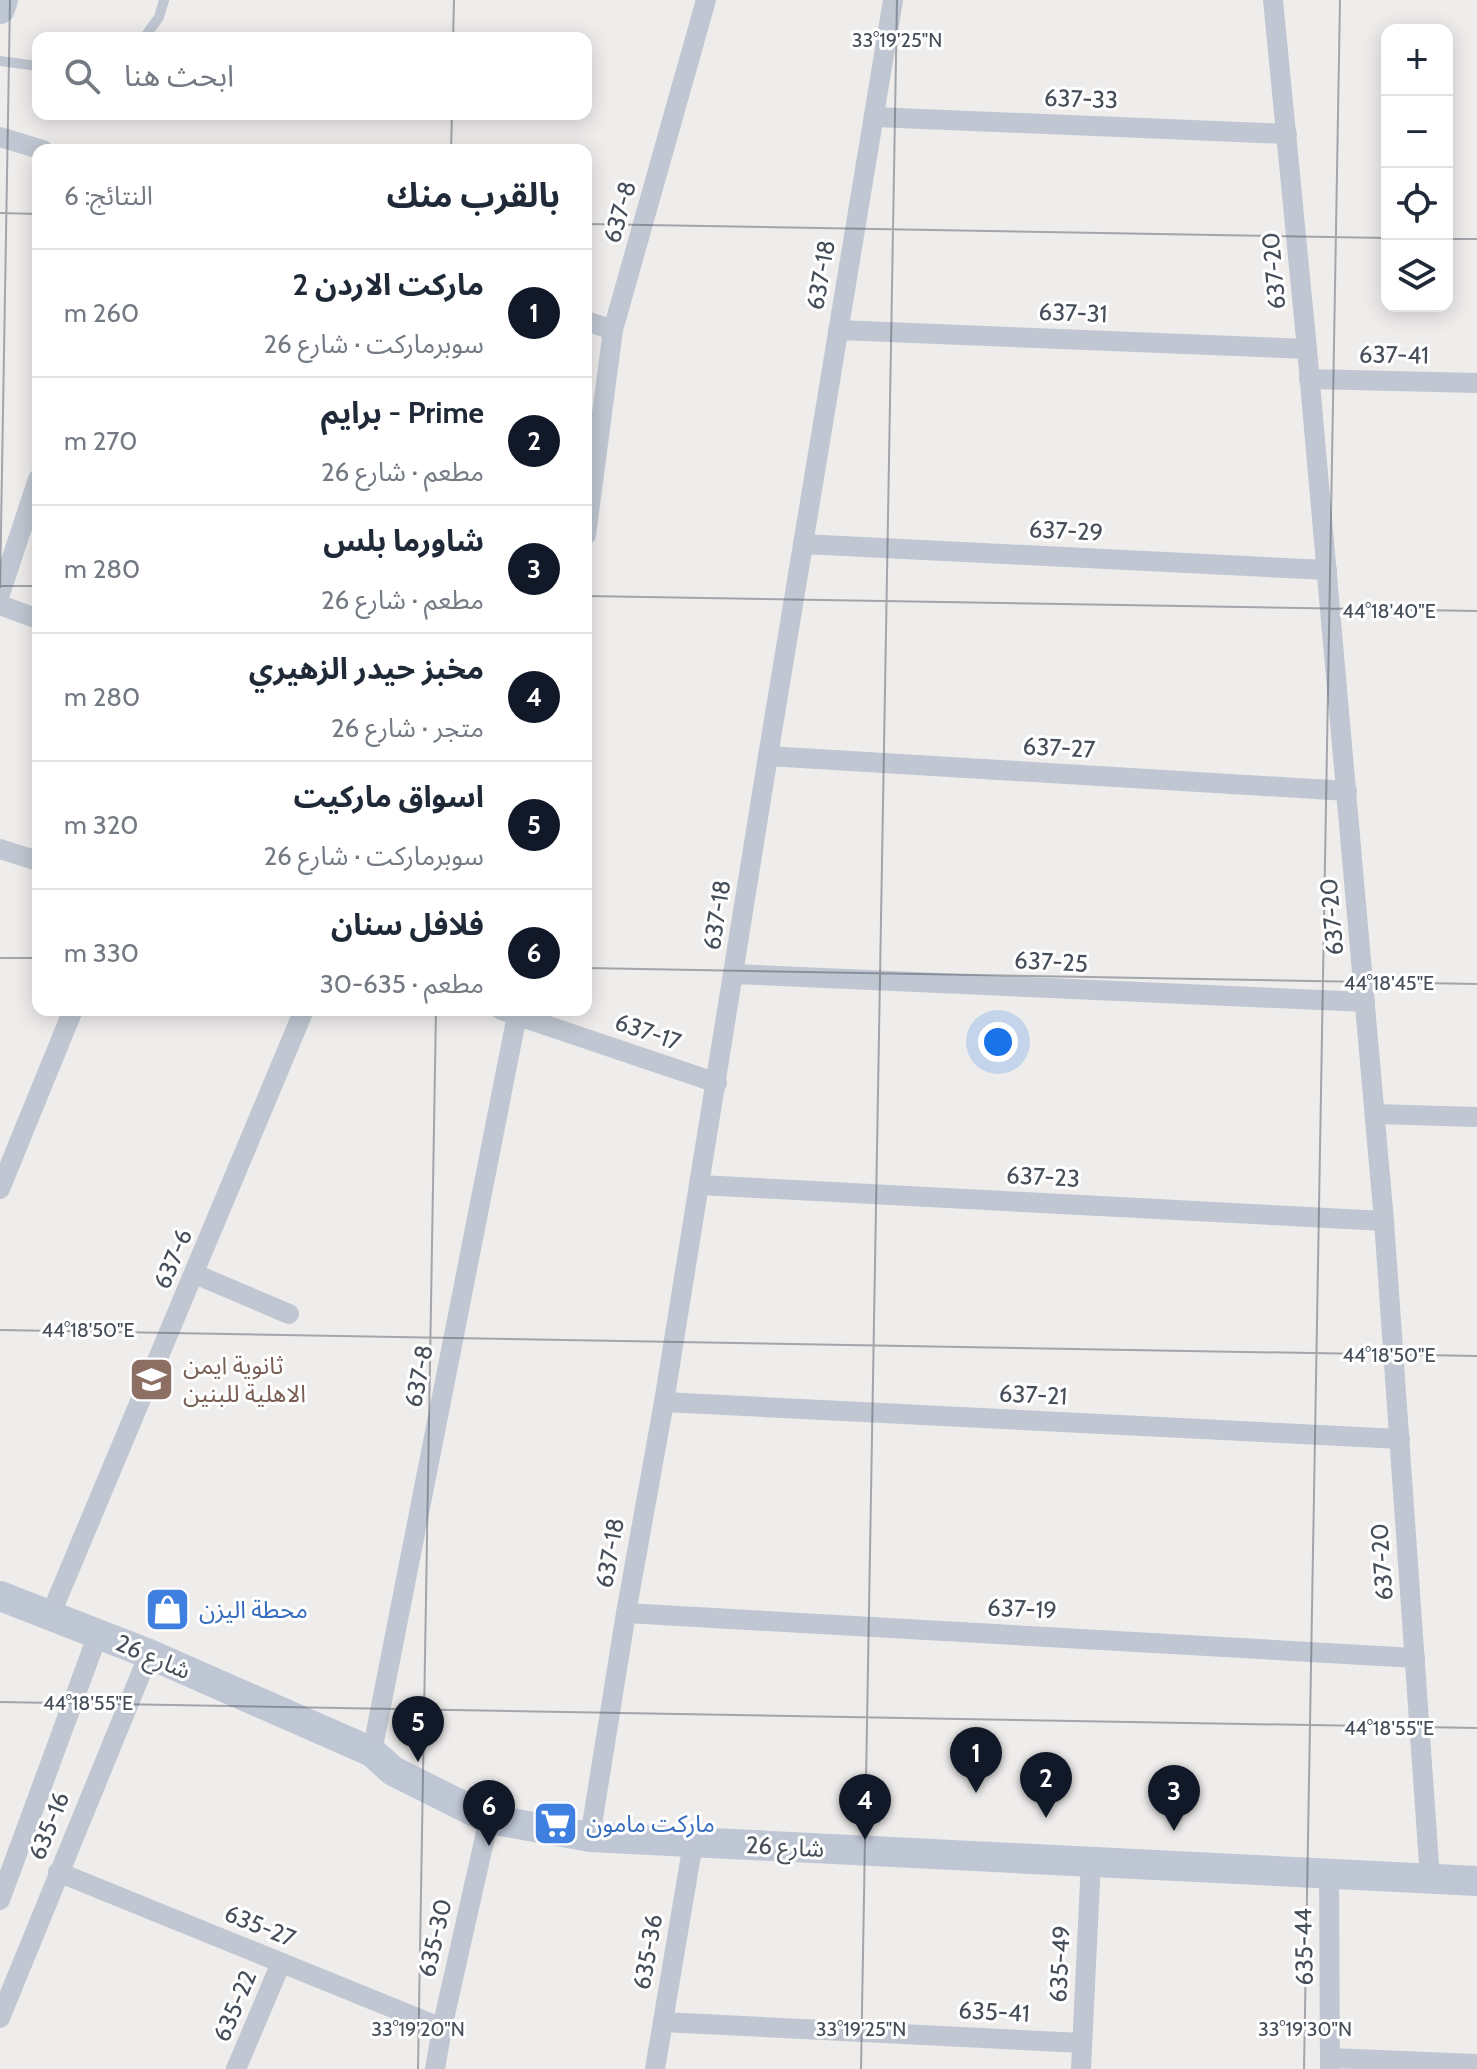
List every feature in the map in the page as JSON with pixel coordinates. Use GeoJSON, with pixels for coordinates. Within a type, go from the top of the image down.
{"type":"FeatureCollection","features":[{"type":"Feature","properties":{"kind":"street"},"geometry":{"type":"LineString","coordinates":[[0,9],[3,0]]}},
{"type":"Feature","properties":{"kind":"street","name":"637-8"},"geometry":{"type":"LineString","coordinates":[[592,489],[613,330],[706,0]]}},
{"type":"Feature","properties":{"kind":"street","name":"637-18"},"geometry":{"type":"LineString","coordinates":[[590,1837],[717,1083],[893,0]]}},
{"type":"Feature","properties":{"kind":"street","name":"637-20"},"geometry":{"type":"LineString","coordinates":[[1273,0],[1384,1221],[1430,1878]]}},
{"type":"Feature","properties":{"kind":"street","name":"637-33"},"geometry":{"type":"LineString","coordinates":[[874,117],[1287,134]]}},
{"type":"Feature","properties":{"kind":"street"},"geometry":{"type":"LineString","coordinates":[[0,137],[32,147]]}},
{"type":"Feature","properties":{"kind":"street"},"geometry":{"type":"LineString","coordinates":[[592,323],[613,330]]}},
{"type":"Feature","properties":{"kind":"street","name":"637-31"},"geometry":{"type":"LineString","coordinates":[[838,330],[1307,349]]}},
{"type":"Feature","properties":{"kind":"street","name":"637-41"},"geometry":{"type":"LineString","coordinates":[[1309,379],[1477,383]]}},
{"type":"Feature","properties":{"kind":"street"},"geometry":{"type":"LineString","coordinates":[[0,594],[32,497]]}},
{"type":"Feature","properties":{"kind":"street","name":"637-29"},"geometry":{"type":"LineString","coordinates":[[803,544],[1327,570]]}},
{"type":"Feature","properties":{"kind":"street"},"geometry":{"type":"LineString","coordinates":[[0,605],[32,617]]}},
{"type":"Feature","properties":{"kind":"street","name":"637-27"},"geometry":{"type":"LineString","coordinates":[[768,756],[1347,791]]}},
{"type":"Feature","properties":{"kind":"street"},"geometry":{"type":"LineString","coordinates":[[0,849],[32,859]]}},
{"type":"Feature","properties":{"kind":"street","name":"637-25"},"geometry":{"type":"LineString","coordinates":[[734,974],[1365,1002]]}},
{"type":"Feature","properties":{"kind":"street"},"geometry":{"type":"LineString","coordinates":[[0,1189],[71,1016]]}},
{"type":"Feature","properties":{"kind":"street","name":"637-6"},"geometry":{"type":"LineString","coordinates":[[50,1616],[302,1016]]}},
{"type":"Feature","properties":{"kind":"street","name":"637-8"},"geometry":{"type":"LineString","coordinates":[[372,1752],[511,1016]]}},
{"type":"Feature","properties":{"kind":"street","name":"637-17"},"geometry":{"type":"LineString","coordinates":[[524,1016],[717,1083]]}},
{"type":"Feature","properties":{"kind":"street"},"geometry":{"type":"LineString","coordinates":[[1375,1114],[1477,1117]]}},
{"type":"Feature","properties":{"kind":"street","name":"637-23"},"geometry":{"type":"LineString","coordinates":[[700,1185],[1384,1221]]}},
{"type":"Feature","properties":{"kind":"street"},"geometry":{"type":"LineString","coordinates":[[195,1274],[289,1314]]}},
{"type":"Feature","properties":{"kind":"street","name":"637-21"},"geometry":{"type":"LineString","coordinates":[[664,1402],[1400,1439]]}},
{"type":"Feature","properties":{"kind":"street","name":"شارع 26"},"geometry":{"type":"LineString","coordinates":[[0,1596],[149,1654],[372,1752],[393,1771],[489,1819],[590,1837],[1477,1881]]}},
{"type":"Feature","properties":{"kind":"street","name":"637-19"},"geometry":{"type":"LineString","coordinates":[[626,1613],[1415,1658]]}},
{"type":"Feature","properties":{"kind":"street","name":"635-16"},"geometry":{"type":"LineString","coordinates":[[0,1900],[9,1851],[98,1634]]}},
{"type":"Feature","properties":{"kind":"street","name":"635-16"},"geometry":{"type":"LineString","coordinates":[[0,2018],[149,1654]]}},
{"type":"Feature","properties":{"kind":"street","name":"635-30"},"geometry":{"type":"LineString","coordinates":[[435,2069],[489,1819]]}},
{"type":"Feature","properties":{"kind":"street","name":"635-36"},"geometry":{"type":"LineString","coordinates":[[655,2069],[693,1843]]}},
{"type":"Feature","properties":{"kind":"street","name":"635-49"},"geometry":{"type":"LineString","coordinates":[[1081,2069],[1091,1861]]}},
{"type":"Feature","properties":{"kind":"street","name":"635-27"},"geometry":{"type":"LineString","coordinates":[[58,1872],[442,2028]]}},
{"type":"Feature","properties":{"kind":"street","name":"635-44"},"geometry":{"type":"LineString","coordinates":[[1329,1873],[1330,2064]]}},
{"type":"Feature","properties":{"kind":"street","name":"635-22"},"geometry":{"type":"LineString","coordinates":[[236,2069],[281,1963]]}},
{"type":"Feature","properties":{"kind":"street","name":"635-41"},"geometry":{"type":"LineString","coordinates":[[663,2022],[1082,2043]]}},
{"type":"Feature","properties":{"kind":"street"},"geometry":{"type":"LineString","coordinates":[[1330,2064],[1477,2064]]}},
{"type":"Feature","properties":{"kind":"lane"},"geometry":{"type":"LineString","coordinates":[[148,32],[159,17],[164,0]]}},
{"type":"Feature","properties":{"kind":"lane"},"geometry":{"type":"LineString","coordinates":[[0,61],[32,65]]}},
{"type":"Feature","properties":{"kind":"place","name":"ثانوية ايمن الاهلية للبنين"},"geometry":{"type":"Point","coordinates":[152,1380]}},
{"type":"Feature","properties":{"kind":"place","name":"محطة اليزن"},"geometry":{"type":"Point","coordinates":[168,1610]}},
{"type":"Feature","properties":{"kind":"place","name":"اسواق ماركيت"},"geometry":{"type":"Point","coordinates":[418,1762]}},
{"type":"Feature","properties":{"kind":"place","name":"ماركت الاردن 2"},"geometry":{"type":"Point","coordinates":[976,1793]}},
{"type":"Feature","properties":{"kind":"place","name":"Prime - برايم"},"geometry":{"type":"Point","coordinates":[1046,1818]}},
{"type":"Feature","properties":{"kind":"place","name":"ماركت مامون"},"geometry":{"type":"Point","coordinates":[555,1824]}},
{"type":"Feature","properties":{"kind":"place","name":"شاورما بلس"},"geometry":{"type":"Point","coordinates":[1174,1831]}},
{"type":"Feature","properties":{"kind":"place","name":"مخبز حيدر الزهيري"},"geometry":{"type":"Point","coordinates":[865,1840]}},
{"type":"Feature","properties":{"kind":"place","name":"فلافل سنان"},"geometry":{"type":"Point","coordinates":[489,1846]}}]}
